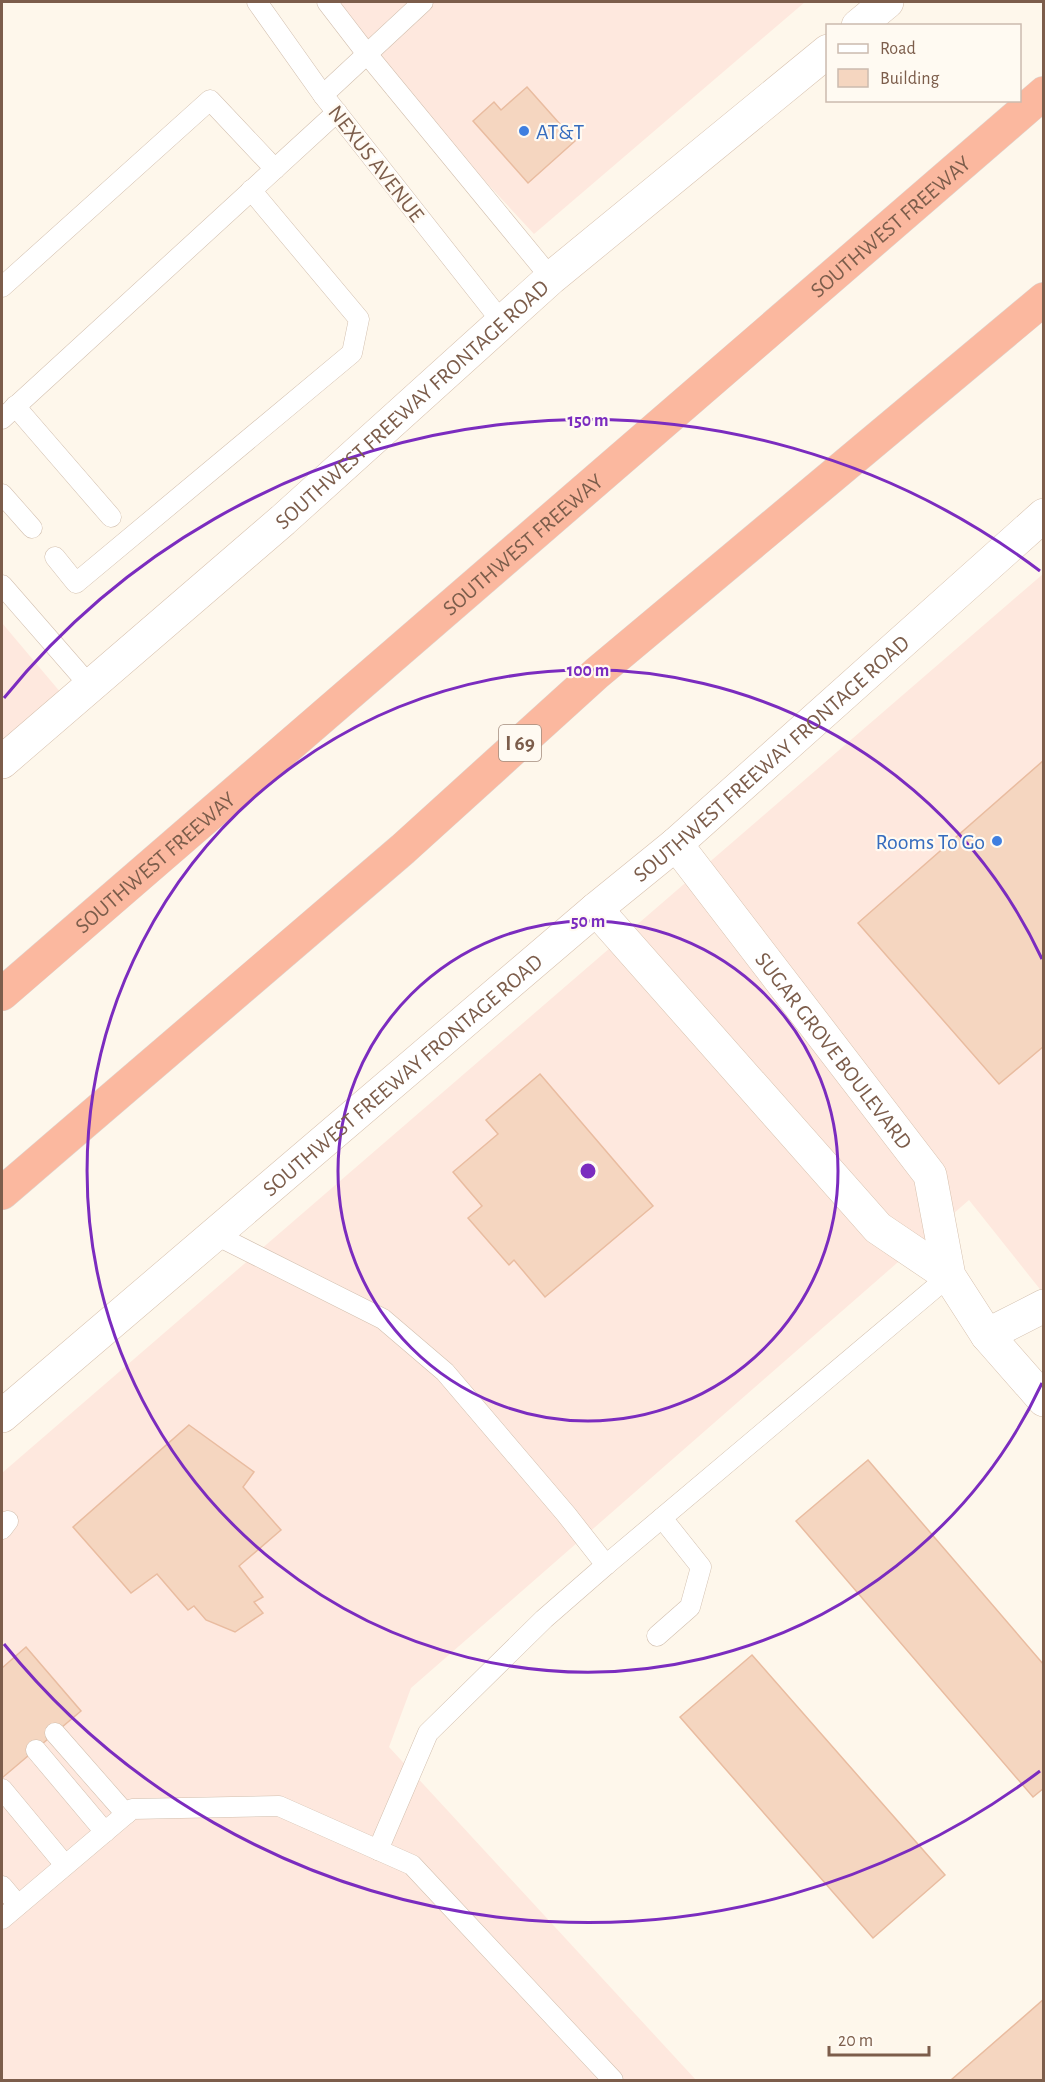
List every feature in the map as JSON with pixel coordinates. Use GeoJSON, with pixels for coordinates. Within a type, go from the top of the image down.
{"type":"FeatureCollection","features":[{"type":"Feature","properties":{"kind":"highway","name":"SOUTHWEST FREEWAY"},"geometry":{"type":"LineString","coordinates":[[2,994],[1044,93]]}},
{"type":"Feature","properties":{"kind":"highway","name":"I 69"},"geometry":{"type":"LineString","coordinates":[[2,1193],[404,849],[597,673],[1044,298]]}},
{"type":"Feature","properties":{"kind":"main road"},"geometry":{"type":"LineString","coordinates":[[860,24],[887,2]]}},
{"type":"Feature","properties":{"kind":"main road","name":"SOUTHWEST FREEWAY FRONTAGE ROAD"},"geometry":{"type":"LineString","coordinates":[[2,762],[283,520],[551,278],[826,53]]}},
{"type":"Feature","properties":{"kind":"main road","name":"SOUTHWEST FREEWAY FRONTAGE ROAD"},"geometry":{"type":"LineString","coordinates":[[2,1416],[596,909],[676,844],[1044,515]]}},
{"type":"Feature","properties":{"kind":"main road","name":"SUGAR GROVE BOULEVARD"},"geometry":{"type":"LineString","coordinates":[[676,844],[930,1175],[949,1276],[987,1335],[1044,1400]]}},
{"type":"Feature","properties":{"kind":"main road","name":"SUGAR GROVE BOULEVARD"},"geometry":{"type":"LineString","coordinates":[[596,909],[878,1228],[949,1276]]}},
{"type":"Feature","properties":{"kind":"main road"},"geometry":{"type":"LineString","coordinates":[[987,1335],[1044,1306]]}},
{"type":"Feature","properties":{"kind":"lane","name":"NEXUS AVENUE"},"geometry":{"type":"LineString","coordinates":[[257,2],[323,95],[502,322]]}},
{"type":"Feature","properties":{"kind":"lane"},"geometry":{"type":"LineString","coordinates":[[327,2],[551,278]]}},
{"type":"Feature","properties":{"kind":"lane"},"geometry":{"type":"LineString","coordinates":[[323,95],[423,2]]}},
{"type":"Feature","properties":{"kind":"lane"},"geometry":{"type":"LineString","coordinates":[[2,287],[210,100],[275,169]]}},
{"type":"Feature","properties":{"kind":"lane"},"geometry":{"type":"LineString","coordinates":[[111,517],[8,412],[337,112]]}},
{"type":"Feature","properties":{"kind":"lane"},"geometry":{"type":"LineString","coordinates":[[55,557],[76,583],[352,353],[359,320],[251,190]]}},
{"type":"Feature","properties":{"kind":"lane"},"geometry":{"type":"LineString","coordinates":[[2,494],[32,528]]}},
{"type":"Feature","properties":{"kind":"lane"},"geometry":{"type":"LineString","coordinates":[[2,585],[90,686]]}},
{"type":"Feature","properties":{"kind":"lane"},"geometry":{"type":"LineString","coordinates":[[214,1234],[383,1319],[445,1372],[566,1514],[606,1565]]}},
{"type":"Feature","properties":{"kind":"lane"},"geometry":{"type":"LineString","coordinates":[[378,1850],[428,1733],[544,1619],[949,1276]]}},
{"type":"Feature","properties":{"kind":"lane"},"geometry":{"type":"LineString","coordinates":[[657,1636],[690,1607],[701,1567],[662,1518]]}},
{"type":"Feature","properties":{"kind":"lane"},"geometry":{"type":"LineString","coordinates":[[55,1733],[126,1814]]}},
{"type":"Feature","properties":{"kind":"lane"},"geometry":{"type":"LineString","coordinates":[[36,1750],[105,1832]]}},
{"type":"Feature","properties":{"kind":"lane"},"geometry":{"type":"LineString","coordinates":[[2,1789],[65,1865]]}},
{"type":"Feature","properties":{"kind":"lane"},"geometry":{"type":"LineString","coordinates":[[2,1919],[132,1809],[279,1806],[412,1865],[613,2080]]}},
{"type":"Feature","properties":{"kind":"lane"},"geometry":{"type":"LineString","coordinates":[[2,1886],[18,1905]]}},
{"type":"Feature","properties":{"kind":"shaded area"},"geometry":{"type":"Polygon","coordinates":[[[319,2],[805,2],[534,234],[319,2]]]}},
{"type":"Feature","properties":{"kind":"shaded area"},"geometry":{"type":"Polygon","coordinates":[[[1043,574],[1043,1293],[969,1200],[411,1688],[389,1747],[696,2080],[2,2080],[2,1473],[1043,574]]]}},
{"type":"Feature","properties":{"kind":"shaded area"},"geometry":{"type":"Polygon","coordinates":[[[2,623],[61,693],[2,741],[2,623]]]}},
{"type":"Feature","properties":{"kind":"building","name":"AT&T"},"geometry":{"type":"Polygon","coordinates":[[[527,87],[575,141],[528,183],[473,121],[494,102],[501,110],[527,87]]]}},
{"type":"Feature","properties":{"kind":"building","name":"Rooms To Go"},"geometry":{"type":"Polygon","coordinates":[[[1044,760],[1044,1046],[999,1084],[858,923],[1044,760]]]}},
{"type":"Feature","properties":{"kind":"building"},"geometry":{"type":"Polygon","coordinates":[[[540,1074],[653,1206],[545,1297],[514,1260],[509,1265],[468,1218],[482,1206],[453,1172],[498,1134],[486,1120],[540,1074]]]}},
{"type":"Feature","properties":{"kind":"building"},"geometry":{"type":"Polygon","coordinates":[[[189,1425],[254,1472],[243,1487],[281,1530],[239,1566],[263,1597],[254,1602],[263,1613],[235,1632],[206,1620],[194,1606],[188,1610],[157,1574],[131,1593],[73,1527],[189,1425]]]}},
{"type":"Feature","properties":{"kind":"building"},"geometry":{"type":"Polygon","coordinates":[[[868,1460],[1044,1665],[1044,1788],[1033,1797],[796,1521],[868,1460]]]}},
{"type":"Feature","properties":{"kind":"building"},"geometry":{"type":"Polygon","coordinates":[[[26,1647],[81,1711],[2,1778],[2,1668],[26,1647]]]}},
{"type":"Feature","properties":{"kind":"building"},"geometry":{"type":"Polygon","coordinates":[[[752,1655],[945,1875],[873,1938],[680,1717],[752,1655]]]}},
{"type":"Feature","properties":{"kind":"building"},"geometry":{"type":"Polygon","coordinates":[[[1044,1999],[1044,2080],[951,2080],[1044,1999]]]}},
{"type":"Feature","properties":{"kind":"place","name":"AT&T"},"geometry":{"type":"Point","coordinates":[524,131]}},
{"type":"Feature","properties":{"kind":"place","name":"Rooms To Go"},"geometry":{"type":"Point","coordinates":[997,841]}}]}
